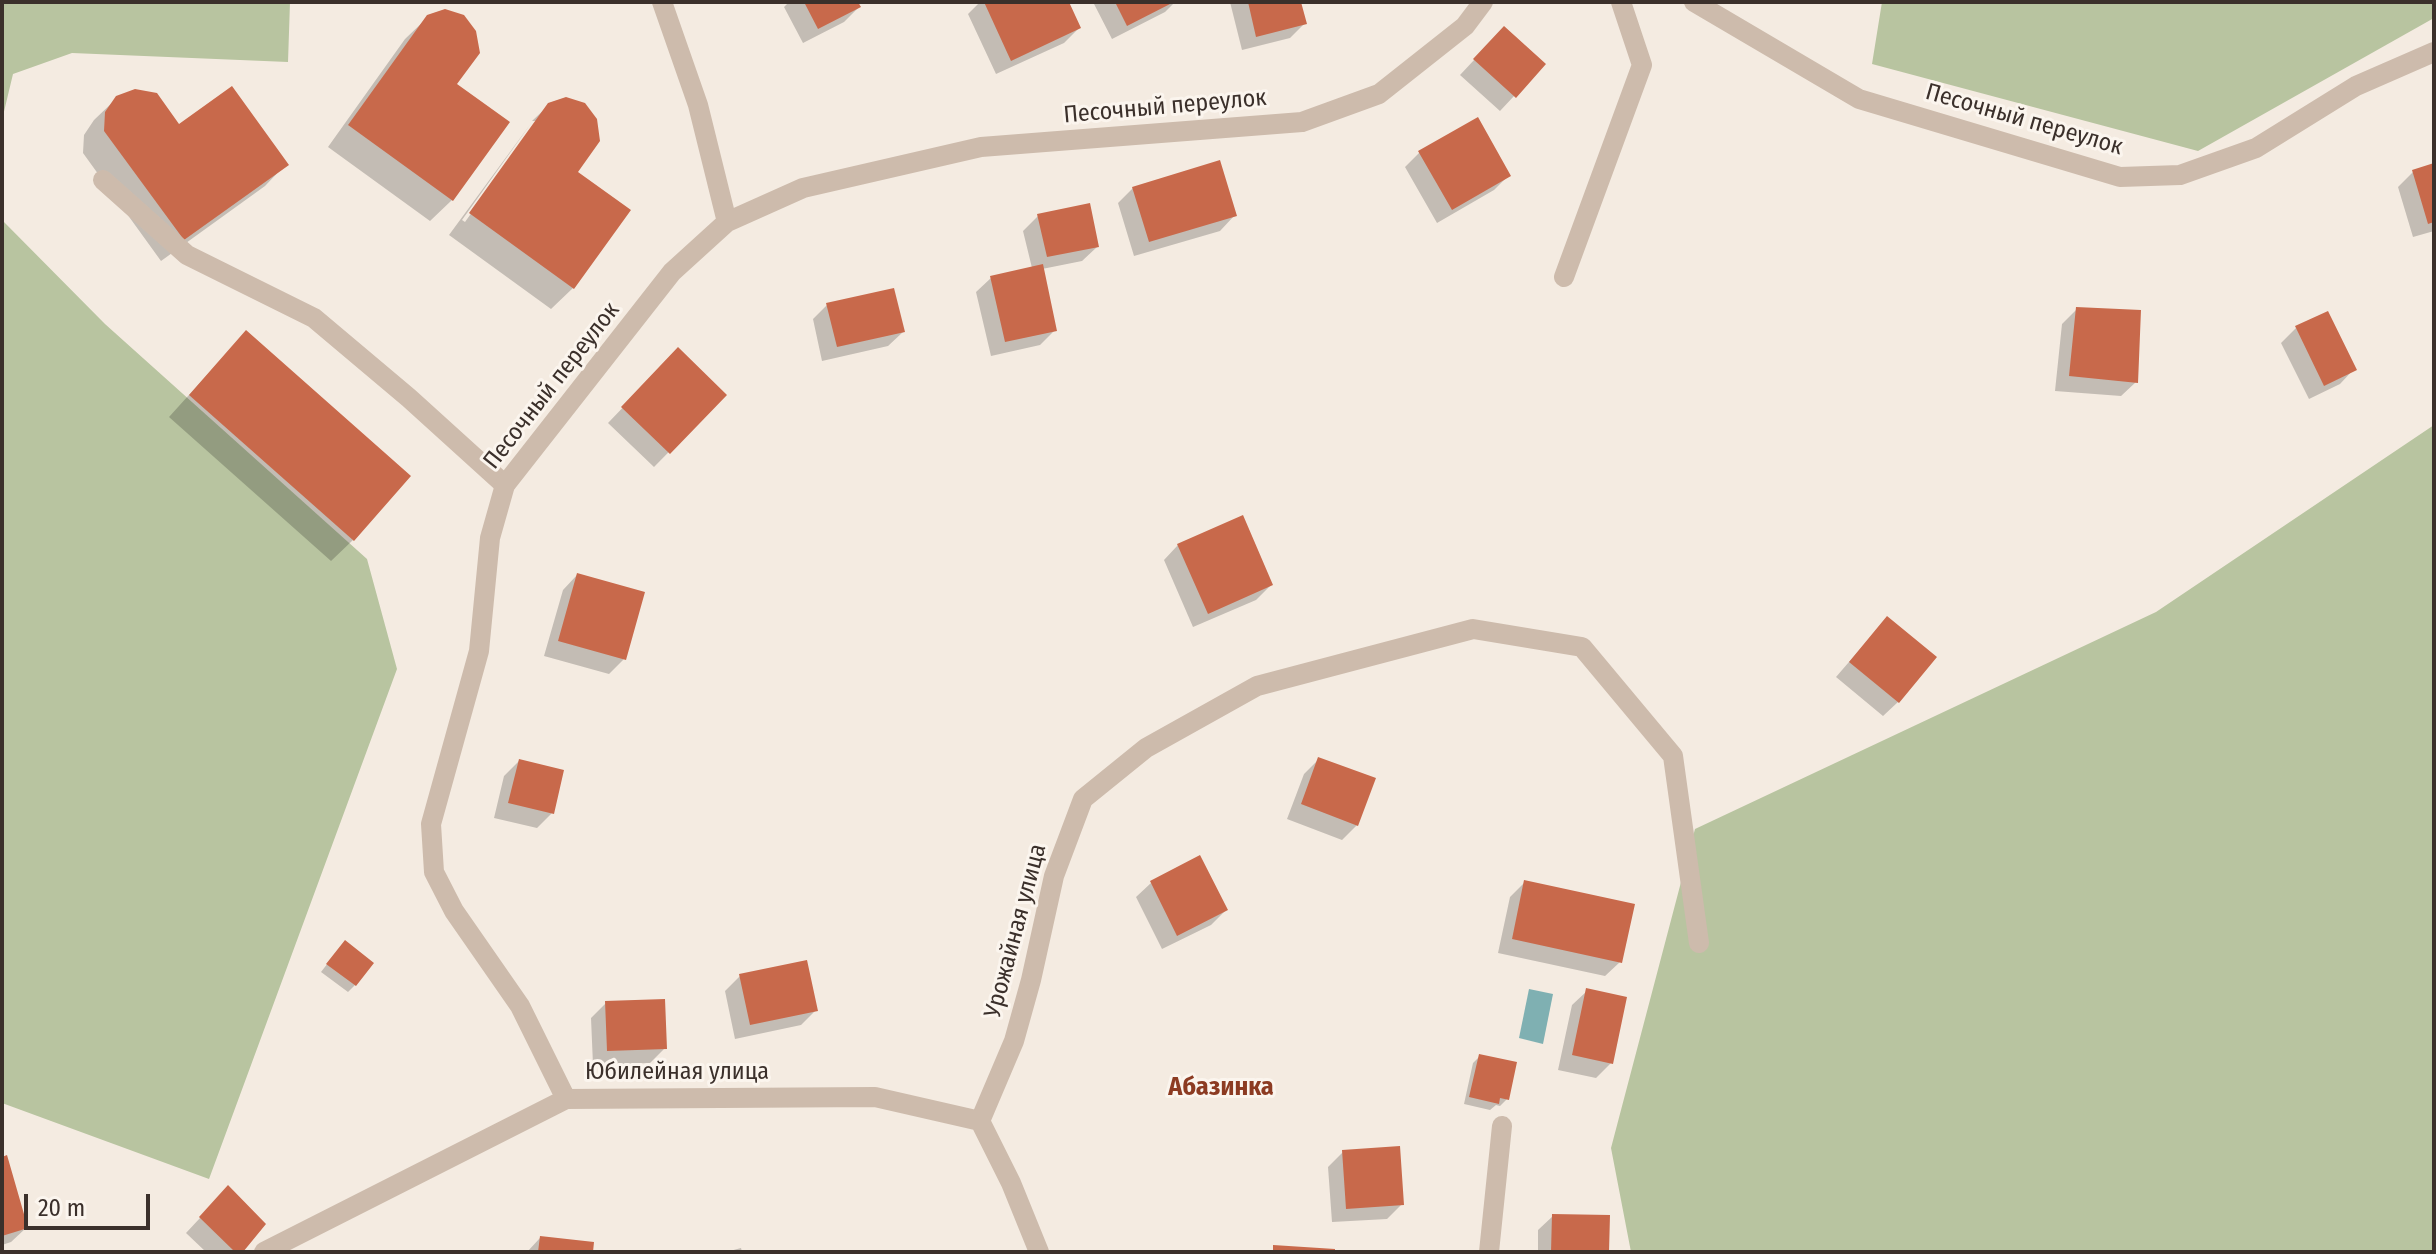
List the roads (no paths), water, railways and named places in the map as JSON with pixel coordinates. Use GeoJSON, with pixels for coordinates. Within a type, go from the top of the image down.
{"type":"FeatureCollection","features":[{"type":"Feature","properties":{"kind":"street"},"geometry":{"type":"LineString","coordinates":[[662,2],[698,105],[727,222]]}},
{"type":"Feature","properties":{"kind":"street","name":"Песочный переулок"},"geometry":{"type":"LineString","coordinates":[[566,1099],[520,1006],[454,911],[434,872],[431,824],[479,651],[490,538],[505,485],[672,272],[727,222],[803,188],[981,147],[1302,122],[1379,94],[1465,26],[1483,2]]}},
{"type":"Feature","properties":{"kind":"street"},"geometry":{"type":"LineString","coordinates":[[1564,277],[1642,65],[1621,2]]}},
{"type":"Feature","properties":{"kind":"street","name":"Песочный переулок"},"geometry":{"type":"LineString","coordinates":[[1694,2],[1859,99],[2120,177],[2180,175],[2256,148],[2356,86],[2434,52]]}},
{"type":"Feature","properties":{"kind":"street"},"geometry":{"type":"LineString","coordinates":[[103,180],[187,255],[314,318],[505,485]]}},
{"type":"Feature","properties":{"kind":"street","name":"Урожайная улица"},"geometry":{"type":"LineString","coordinates":[[980,1121],[1014,1041],[1054,876],[1083,799],[1146,748],[1257,686],[1473,629],[1582,647],[1673,756],[1699,943]]}},
{"type":"Feature","properties":{"kind":"street","name":"Юбилейная улица"},"geometry":{"type":"LineString","coordinates":[[264,1252],[566,1099],[875,1097],[980,1121]]}},
{"type":"Feature","properties":{"kind":"street"},"geometry":{"type":"LineString","coordinates":[[980,1121],[1011,1183],[1039,1252]]}},
{"type":"Feature","properties":{"kind":"street"},"geometry":{"type":"LineString","coordinates":[[1489,1252],[1502,1126]]}},
{"type":"Feature","properties":{"kind":"water"},"geometry":{"type":"Polygon","coordinates":[[[1529,989],[1553,994],[1543,1044],[1519,1038],[1529,989]]]}},
{"type":"Feature","properties":{"kind":"district","name":"Абазинка"},"geometry":{"type":"Point","coordinates":[1221,1088]}}]}
